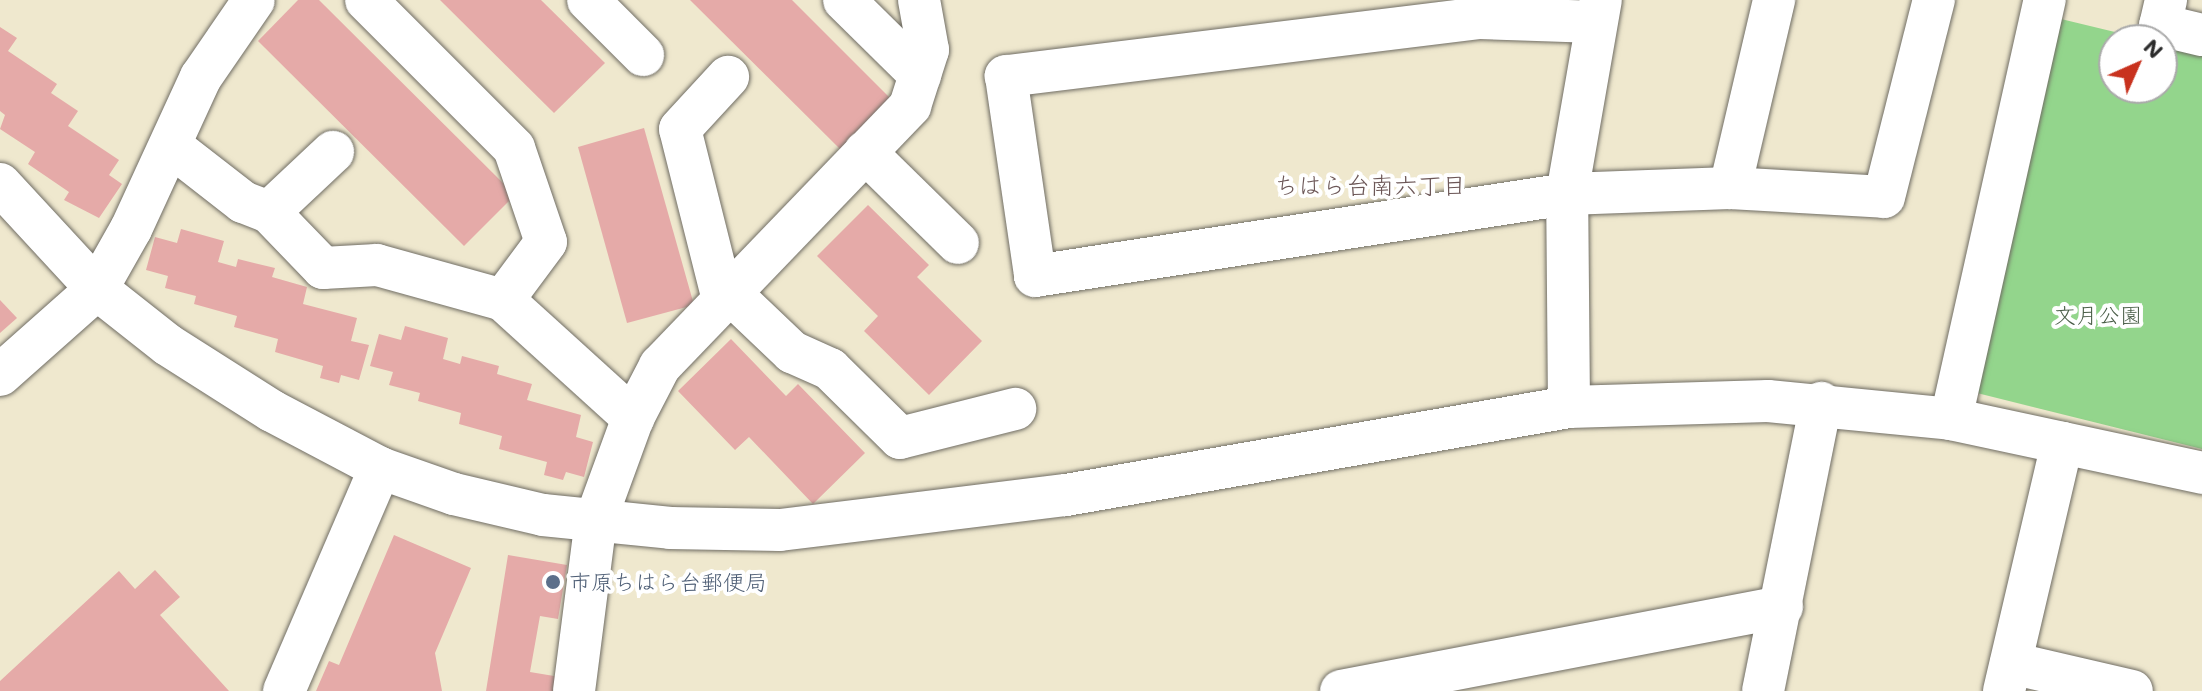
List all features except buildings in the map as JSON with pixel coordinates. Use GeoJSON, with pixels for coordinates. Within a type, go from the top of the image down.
{"type":"FeatureCollection","features":[{"type":"Feature","properties":{"kind":"street"},"geometry":{"type":"LineString","coordinates":[[0,375],[97,289],[171,146],[201,77],[254,0]]}},
{"type":"Feature","properties":{"kind":"street"},"geometry":{"type":"LineString","coordinates":[[366,0],[514,148],[546,242],[503,300]]}},
{"type":"Feature","properties":{"kind":"street"},"geometry":{"type":"LineString","coordinates":[[588,0],[643,55]]}},
{"type":"Feature","properties":{"kind":"street"},"geometry":{"type":"LineString","coordinates":[[844,0],[920,75]]}},
{"type":"Feature","properties":{"kind":"street"},"geometry":{"type":"LineString","coordinates":[[574,691],[596,519],[633,418],[660,366],[910,106],[928,50],[919,0]]}},
{"type":"Feature","properties":{"kind":"street"},"geometry":{"type":"LineString","coordinates":[[1730,188],[1774,0]]}},
{"type":"Feature","properties":{"kind":"street"},"geometry":{"type":"LineString","coordinates":[[1569,407],[1567,194],[1598,11],[1480,18],[1006,76],[1035,276],[1567,194],[1730,188],[1884,197],[1934,0]]}},
{"type":"Feature","properties":{"kind":"street"},"geometry":{"type":"LineString","coordinates":[[1951,419],[2045,0]]}},
{"type":"Feature","properties":{"kind":"street"},"geometry":{"type":"LineString","coordinates":[[2166,0],[2160,25],[2202,35]]}},
{"type":"Feature","properties":{"kind":"street"},"geometry":{"type":"LineString","coordinates":[[728,77],[680,129],[727,296],[792,352],[830,369],[900,438],[1015,409]]}},
{"type":"Feature","properties":{"kind":"street"},"geometry":{"type":"LineString","coordinates":[[171,146],[243,202],[269,212],[323,268],[377,265],[503,300],[633,418]]}},
{"type":"Feature","properties":{"kind":"street"},"geometry":{"type":"LineString","coordinates":[[269,212],[333,152]]}},
{"type":"Feature","properties":{"kind":"street"},"geometry":{"type":"LineString","coordinates":[[865,152],[958,243]]}},
{"type":"Feature","properties":{"kind":"street"},"geometry":{"type":"LineString","coordinates":[[0,184],[97,289],[168,345],[272,411],[380,468],[454,494],[543,515],[670,528],[780,530],[1066,495],[1569,407],[1821,403],[1951,419],[2202,473]]}},
{"type":"Feature","properties":{"kind":"street"},"geometry":{"type":"LineString","coordinates":[[1763,691],[1821,403]]}},
{"type":"Feature","properties":{"kind":"street"},"geometry":{"type":"LineString","coordinates":[[2062,443],[2007,677],[2132,691]]}},
{"type":"Feature","properties":{"kind":"street"},"geometry":{"type":"LineString","coordinates":[[284,691],[380,468]]}},
{"type":"Feature","properties":{"kind":"street"},"geometry":{"type":"LineString","coordinates":[[1341,691],[1782,607]]}},
{"type":"Feature","properties":{"kind":"green space","name":"文月公園"},"geometry":{"type":"Polygon","coordinates":[[[2061,19],[2098,28],[2098,104],[2178,104],[2178,47],[2202,53],[2202,449],[1973,392],[2061,19]]]}},
{"type":"Feature","properties":{"kind":"place","name":"市原ちはら台郵便局"},"geometry":{"type":"Point","coordinates":[553,582]}},
{"type":"Feature","properties":{"kind":"district","name":"ちはら台南六丁目"},"geometry":{"type":"Point","coordinates":[1370,185]}}]}
